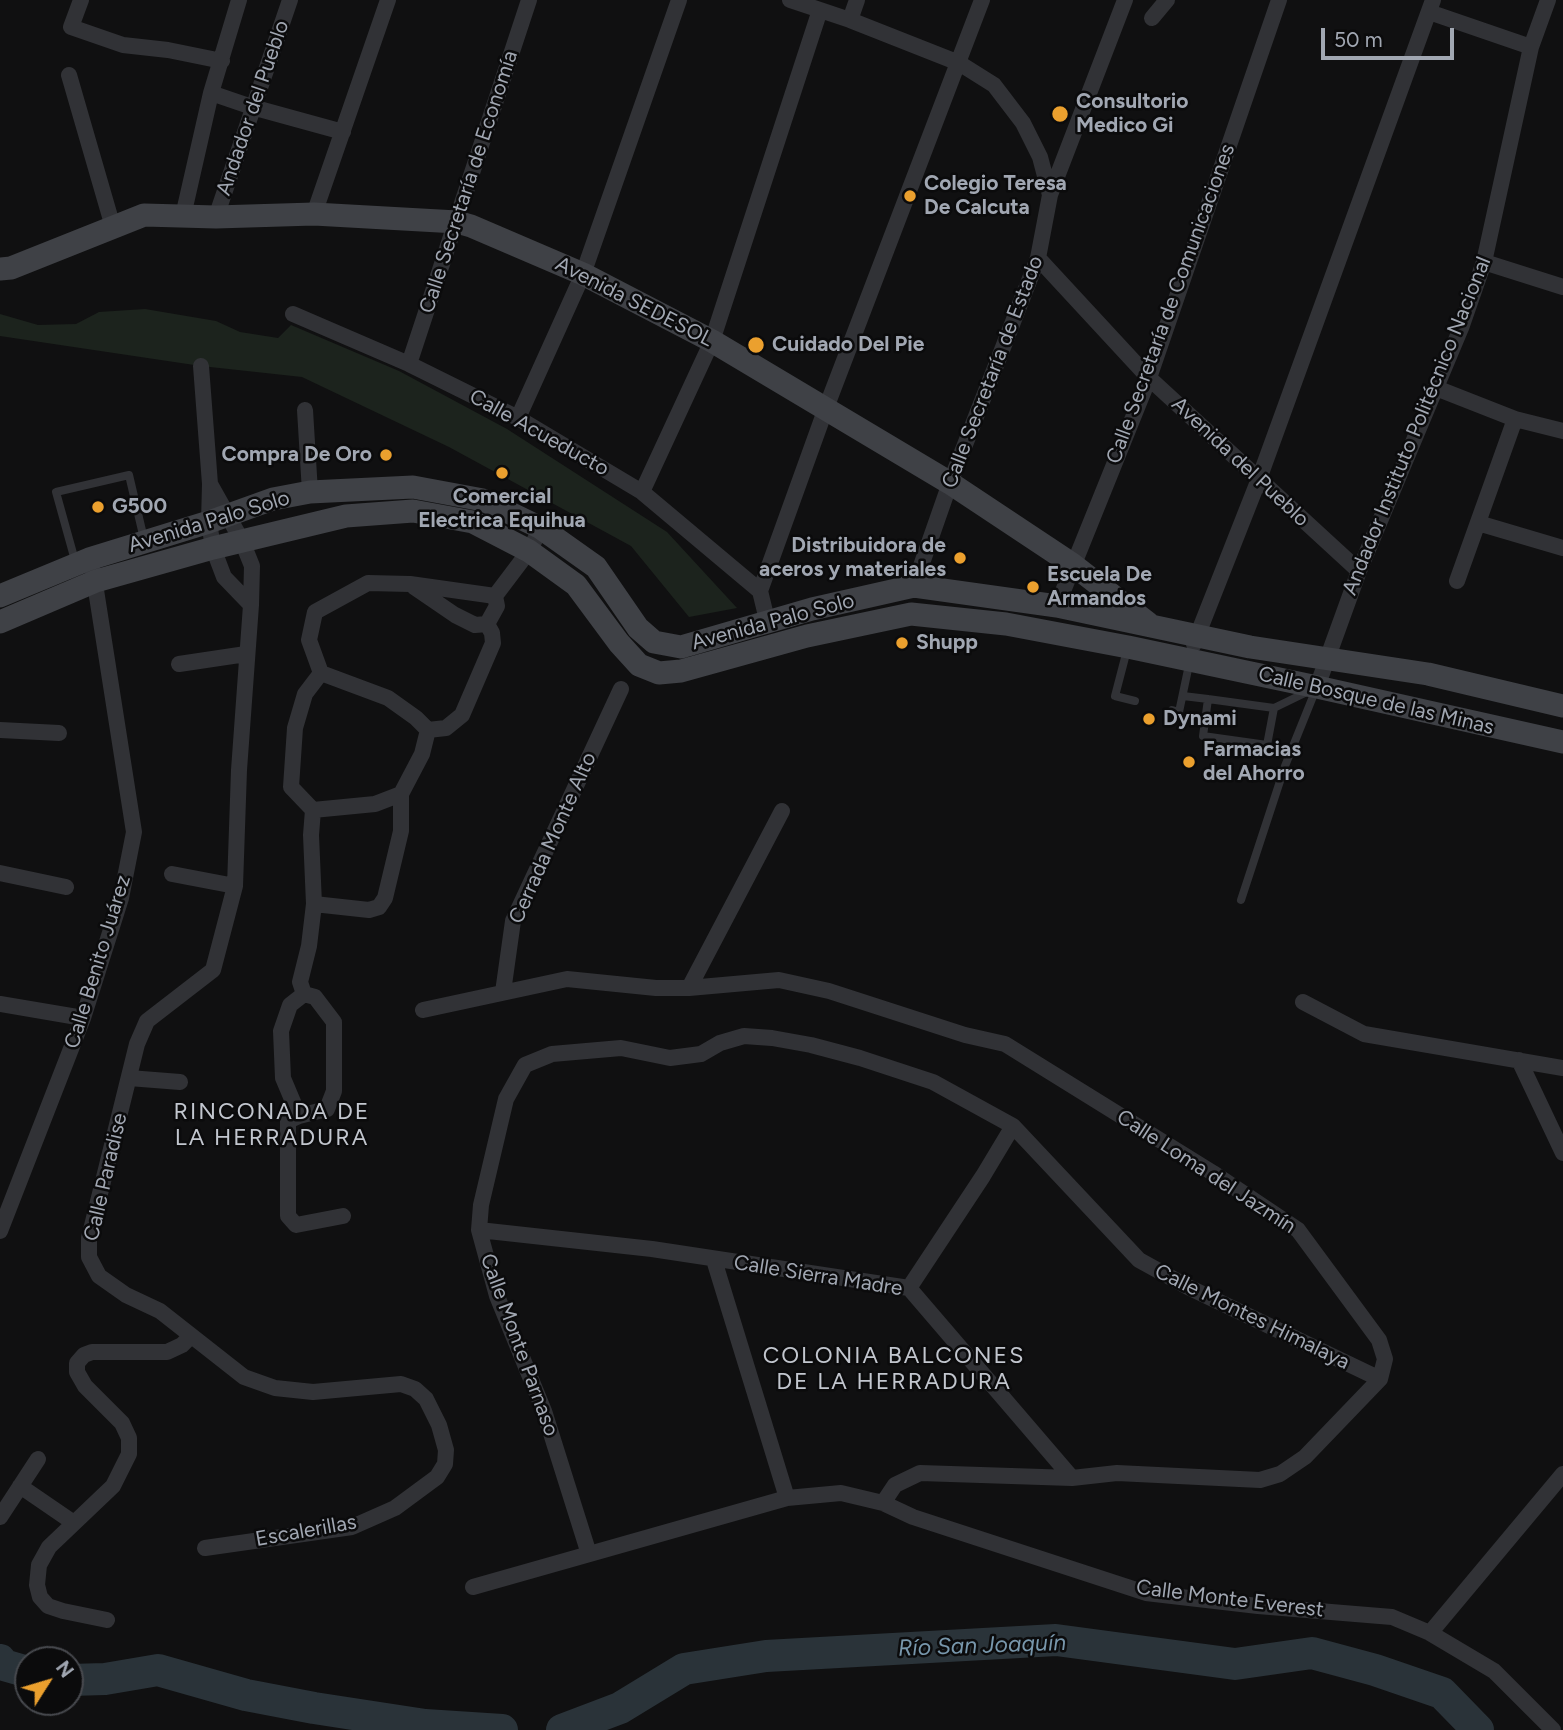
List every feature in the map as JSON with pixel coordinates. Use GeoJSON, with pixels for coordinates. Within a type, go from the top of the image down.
{"type":"FeatureCollection","features":[{"type":"Feature","properties":{"kind":"main road","name":"Avenida SEDESOL"},"geometry":{"type":"LineString","coordinates":[[0,269],[11,268],[144,215],[216,217],[314,214],[457,222],[471,226],[583,274],[712,341],[826,408],[950,483],[1072,564],[1153,627],[1190,660]]}},
{"type":"Feature","properties":{"kind":"main road","name":"Avenida Palo Solo"},"geometry":{"type":"LineString","coordinates":[[0,596],[82,562],[273,499],[310,492],[413,487],[483,500],[541,528],[596,567],[638,628],[654,642],[681,647],[768,624],[812,609],[914,586],[1057,606],[1197,636]]}},
{"type":"Feature","properties":{"kind":"main road","name":"Avenida Palo Solo"},"geometry":{"type":"LineString","coordinates":[[0,622],[96,581],[213,548],[346,516],[413,510],[473,522],[529,551],[576,585],[619,643],[639,665],[659,673],[681,671],[807,636],[911,614],[1006,624],[1190,660]]}},
{"type":"Feature","properties":{"kind":"main road","name":"Calle Bosque de las Minas"},"geometry":{"type":"LineString","coordinates":[[1197,636],[1250,647],[1427,674],[1563,706]]}},
{"type":"Feature","properties":{"kind":"main road","name":"Calle Bosque de las Minas"},"geometry":{"type":"LineString","coordinates":[[1190,660],[1563,742]]}},
{"type":"Feature","properties":{"kind":"street"},"geometry":{"type":"LineString","coordinates":[[81,0],[71,27],[123,45],[168,50],[222,61]]}},
{"type":"Feature","properties":{"kind":"street"},"geometry":{"type":"LineString","coordinates":[[183,216],[211,93],[239,0]]}},
{"type":"Feature","properties":{"kind":"street","name":"Andador del Pueblo"},"geometry":{"type":"LineString","coordinates":[[216,217],[290,0]]}},
{"type":"Feature","properties":{"kind":"street"},"geometry":{"type":"LineString","coordinates":[[314,214],[388,0]]}},
{"type":"Feature","properties":{"kind":"street","name":"Calle Secretaría de Economía"},"geometry":{"type":"LineString","coordinates":[[409,364],[529,0]]}},
{"type":"Feature","properties":{"kind":"street"},"geometry":{"type":"LineString","coordinates":[[518,418],[583,274],[679,0]]}},
{"type":"Feature","properties":{"kind":"street"},"geometry":{"type":"LineString","coordinates":[[790,0],[850,20],[959,63],[994,85],[1023,123],[1040,157],[1050,195]]}},
{"type":"Feature","properties":{"kind":"street"},"geometry":{"type":"LineString","coordinates":[[850,20],[857,0]]}},
{"type":"Feature","properties":{"kind":"street"},"geometry":{"type":"LineString","coordinates":[[768,624],[761,591],[826,408],[982,0]]}},
{"type":"Feature","properties":{"kind":"street","name":"Calle Secretaría de Estado"},"geometry":{"type":"LineString","coordinates":[[914,586],[950,483],[1038,258],[1050,195],[1125,0]]}},
{"type":"Feature","properties":{"kind":"street"},"geometry":{"type":"LineString","coordinates":[[1152,18],[1167,0]]}},
{"type":"Feature","properties":{"kind":"street","name":"Calle Secretaría de Comunicaciones"},"geometry":{"type":"LineString","coordinates":[[1057,606],[1149,378],[1279,0]]}},
{"type":"Feature","properties":{"kind":"street","name":"Andador Instituto Politécnico Nacional"},"geometry":{"type":"LineString","coordinates":[[1317,687],[1359,571],[1436,388],[1484,262],[1531,47],[1548,0]]}},
{"type":"Feature","properties":{"kind":"street"},"geometry":{"type":"LineString","coordinates":[[1190,660],[1259,479],[1431,6],[1531,47]]}},
{"type":"Feature","properties":{"kind":"street"},"geometry":{"type":"LineString","coordinates":[[642,492],[712,341],[820,10]]}},
{"type":"Feature","properties":{"kind":"street"},"geometry":{"type":"LineString","coordinates":[[69,75],[114,227]]}},
{"type":"Feature","properties":{"kind":"street"},"geometry":{"type":"LineString","coordinates":[[211,93],[343,132]]}},
{"type":"Feature","properties":{"kind":"street","name":"Avenida del Pueblo"},"geometry":{"type":"LineString","coordinates":[[1038,258],[1149,378],[1359,571]]}},
{"type":"Feature","properties":{"kind":"street"},"geometry":{"type":"LineString","coordinates":[[1484,262],[1563,287]]}},
{"type":"Feature","properties":{"kind":"street","name":"Calle Acueducto"},"geometry":{"type":"LineString","coordinates":[[293,314],[409,364],[518,418],[642,492],[761,591]]}},
{"type":"Feature","properties":{"kind":"street","name":"Calle Paradise"},"geometry":{"type":"LineString","coordinates":[[191,1336],[160,1311],[127,1295],[99,1276],[89,1257],[89,1238],[137,1044],[147,1021],[213,970],[235,886],[239,770],[252,566],[242,541],[218,518],[210,484],[201,366]]}},
{"type":"Feature","properties":{"kind":"street"},"geometry":{"type":"LineString","coordinates":[[1436,388],[1515,419],[1563,430]]}},
{"type":"Feature","properties":{"kind":"street"},"geometry":{"type":"LineString","coordinates":[[304,410],[310,492]]}},
{"type":"Feature","properties":{"kind":"street"},"geometry":{"type":"LineString","coordinates":[[1457,581],[1515,419]]}},
{"type":"Feature","properties":{"kind":"street"},"geometry":{"type":"LineString","coordinates":[[218,518],[213,548],[224,577],[251,605]]}},
{"type":"Feature","properties":{"kind":"street"},"geometry":{"type":"LineString","coordinates":[[1478,523],[1563,548]]}},
{"type":"Feature","properties":{"kind":"street"},"geometry":{"type":"LineString","coordinates":[[487,624],[497,606],[495,596],[529,551],[541,528]]}},
{"type":"Feature","properties":{"kind":"street","name":"Calle Benito Juárez"},"geometry":{"type":"LineString","coordinates":[[0,1231],[83,1018],[121,898],[134,832],[96,581],[82,562]]}},
{"type":"Feature","properties":{"kind":"street"},"geometry":{"type":"LineString","coordinates":[[428,730],[388,698],[321,673],[309,640],[315,612],[368,583],[410,584],[495,596]]}},
{"type":"Feature","properties":{"kind":"street"},"geometry":{"type":"LineString","coordinates":[[410,584],[455,615],[475,625],[487,624]]}},
{"type":"Feature","properties":{"kind":"street"},"geometry":{"type":"LineString","coordinates":[[428,730],[446,728],[463,715],[493,643],[492,632],[487,624]]}},
{"type":"Feature","properties":{"kind":"street"},"geometry":{"type":"LineString","coordinates":[[179,664],[246,654]]}},
{"type":"Feature","properties":{"kind":"street"},"geometry":{"type":"LineString","coordinates":[[304,994],[300,982],[309,946],[314,904],[311,835],[313,810],[291,787],[295,728],[305,694],[321,673]]}},
{"type":"Feature","properties":{"kind":"street","name":"Cerrada Monte Alto"},"geometry":{"type":"LineString","coordinates":[[503,992],[513,921],[621,689]]}},
{"type":"Feature","properties":{"kind":"street"},"geometry":{"type":"LineString","coordinates":[[0,730],[59,733]]}},
{"type":"Feature","properties":{"kind":"street"},"geometry":{"type":"LineString","coordinates":[[314,904],[369,910],[379,907],[385,898],[401,831],[401,794],[422,754],[428,730]]}},
{"type":"Feature","properties":{"kind":"street"},"geometry":{"type":"LineString","coordinates":[[313,810],[375,804],[401,794]]}},
{"type":"Feature","properties":{"kind":"street"},"geometry":{"type":"LineString","coordinates":[[689,988],[782,811]]}},
{"type":"Feature","properties":{"kind":"street"},"geometry":{"type":"LineString","coordinates":[[0,873],[66,887]]}},
{"type":"Feature","properties":{"kind":"street"},"geometry":{"type":"LineString","coordinates":[[172,874],[235,886]]}},
{"type":"Feature","properties":{"kind":"street","name":"Calle Loma del Jazmín"},"geometry":{"type":"LineString","coordinates":[[423,1010],[567,979],[656,988],[689,988],[779,980],[829,991],[965,1035],[1005,1044],[1297,1230],[1379,1340],[1385,1359],[1380,1380]]}},
{"type":"Feature","properties":{"kind":"street"},"geometry":{"type":"LineString","coordinates":[[304,994],[315,997],[334,1021],[334,1091],[327,1109],[288,1121],[289,1216],[296,1226],[343,1216]]}},
{"type":"Feature","properties":{"kind":"street"},"geometry":{"type":"LineString","coordinates":[[299,1116],[283,1078],[281,1031],[290,1005],[304,994]]}},
{"type":"Feature","properties":{"kind":"street"},"geometry":{"type":"LineString","coordinates":[[1303,1002],[1364,1034],[1563,1068]]}},
{"type":"Feature","properties":{"kind":"street"},"geometry":{"type":"LineString","coordinates":[[0,1004],[83,1018]]}},
{"type":"Feature","properties":{"kind":"street","name":"Calle Monte Parnaso"},"geometry":{"type":"LineString","coordinates":[[589,1554],[544,1411],[497,1296],[479,1230],[481,1205],[506,1099],[525,1065],[552,1054],[621,1048],[670,1058],[701,1054],[720,1043],[744,1036],[772,1038],[860,1058],[933,1082],[1013,1126]]}},
{"type":"Feature","properties":{"kind":"street"},"geometry":{"type":"LineString","coordinates":[[1519,1060],[1563,1153]]}},
{"type":"Feature","properties":{"kind":"street"},"geometry":{"type":"LineString","coordinates":[[129,1078],[180,1082]]}},
{"type":"Feature","properties":{"kind":"street"},"geometry":{"type":"LineString","coordinates":[[909,1288],[1013,1126]]}},
{"type":"Feature","properties":{"kind":"street","name":"Calle Montes Himalaya"},"geometry":{"type":"LineString","coordinates":[[1013,1126],[1139,1260],[1188,1287],[1380,1380]]}},
{"type":"Feature","properties":{"kind":"street","name":"Calle Sierra Madre"},"geometry":{"type":"LineString","coordinates":[[479,1230],[652,1249],[909,1288],[1072,1478]]}},
{"type":"Feature","properties":{"kind":"street"},"geometry":{"type":"LineString","coordinates":[[714,1260],[787,1497]]}},
{"type":"Feature","properties":{"kind":"street"},"geometry":{"type":"LineString","coordinates":[[107,1619],[48,1606],[40,1597],[37,1585],[39,1565],[49,1546],[113,1486],[129,1454],[129,1438],[122,1423],[85,1385],[77,1372],[77,1363],[84,1355],[92,1352],[167,1352],[182,1345],[191,1336]]}},
{"type":"Feature","properties":{"kind":"street","name":"Escalerillas"},"geometry":{"type":"LineString","coordinates":[[191,1336],[244,1377],[275,1388],[313,1392],[401,1384],[415,1389],[426,1399],[439,1425],[446,1451],[445,1464],[437,1477],[395,1508],[352,1527],[205,1548]]}},
{"type":"Feature","properties":{"kind":"street"},"geometry":{"type":"LineString","coordinates":[[473,1587],[787,1497],[841,1493],[883,1503],[895,1485],[920,1474],[1072,1478],[1117,1473],[1260,1480],[1280,1474],[1305,1457],[1380,1380]]}},
{"type":"Feature","properties":{"kind":"street"},"geometry":{"type":"LineString","coordinates":[[0,1517],[38,1459]]}},
{"type":"Feature","properties":{"kind":"street"},"geometry":{"type":"LineString","coordinates":[[1430,1633],[1563,1474]]}},
{"type":"Feature","properties":{"kind":"street"},"geometry":{"type":"LineString","coordinates":[[20,1486],[74,1523]]}},
{"type":"Feature","properties":{"kind":"street","name":"Calle Monte Everest"},"geometry":{"type":"LineString","coordinates":[[883,1503],[913,1517],[1146,1593],[1392,1617],[1430,1633],[1494,1671],[1553,1730]]}},
{"type":"Feature","properties":{"kind":"lane"},"geometry":{"type":"LineString","coordinates":[[82,562],[56,492],[129,475],[144,542]]}},
{"type":"Feature","properties":{"kind":"lane"},"geometry":{"type":"LineString","coordinates":[[1128,647],[1115,696],[1135,701]]}},
{"type":"Feature","properties":{"kind":"lane"},"geometry":{"type":"LineString","coordinates":[[1172,710],[1179,712],[1190,660]]}},
{"type":"Feature","properties":{"kind":"lane"},"geometry":{"type":"LineString","coordinates":[[1182,696],[1274,708],[1317,687]]}},
{"type":"Feature","properties":{"kind":"lane"},"geometry":{"type":"LineString","coordinates":[[1241,900],[1285,766],[1317,687]]}},
{"type":"Feature","properties":{"kind":"lane"},"geometry":{"type":"LineString","coordinates":[[1208,699],[1203,736],[1266,746],[1274,708]]}},
{"type":"Feature","properties":{"kind":"shaded area"},"geometry":{"type":"Polygon","coordinates":[[[145,309],[216,321],[240,332],[278,338],[291,325],[399,371],[507,429],[667,532],[737,608],[689,617],[631,546],[449,447],[302,377],[201,366],[0,336],[0,314],[38,325],[76,324],[99,312],[145,309]]]}},
{"type":"Feature","properties":{"kind":"waterway","name":"Río San Joaquín"},"geometry":{"type":"LineString","coordinates":[[562,1730],[620,1708],[684,1669],[766,1656],[1056,1640],[1235,1664],[1312,1653],[1375,1670],[1442,1693],[1478,1730]]}},
{"type":"Feature","properties":{"kind":"waterway","name":"Río San Joaquín"},"geometry":{"type":"LineString","coordinates":[[0,1660],[4,1665],[14,1668]]}},
{"type":"Feature","properties":{"kind":"waterway","name":"Río San Joaquín"},"geometry":{"type":"LineString","coordinates":[[84,1680],[105,1679],[158,1670],[246,1695],[314,1708],[425,1725],[502,1730]]}},
{"type":"Feature","properties":{"kind":"place","name":"Consultorio Medico Gi"},"geometry":{"type":"Point","coordinates":[1060,114]}},
{"type":"Feature","properties":{"kind":"place","name":"Colegio Teresa De Calcuta"},"geometry":{"type":"Point","coordinates":[910,196]}},
{"type":"Feature","properties":{"kind":"place","name":"Cuidado Del Pie"},"geometry":{"type":"Point","coordinates":[756,345]}},
{"type":"Feature","properties":{"kind":"place","name":"Compra De Oro"},"geometry":{"type":"Point","coordinates":[386,455]}},
{"type":"Feature","properties":{"kind":"place","name":"Comercial Electrica Equihua"},"geometry":{"type":"Point","coordinates":[502,473]}},
{"type":"Feature","properties":{"kind":"place","name":"G500"},"geometry":{"type":"Point","coordinates":[98,507]}},
{"type":"Feature","properties":{"kind":"place","name":"Distribuidora de aceros y materiales"},"geometry":{"type":"Point","coordinates":[960,558]}},
{"type":"Feature","properties":{"kind":"place","name":"Escuela De Armandos"},"geometry":{"type":"Point","coordinates":[1033,587]}},
{"type":"Feature","properties":{"kind":"place","name":"Shupp"},"geometry":{"type":"Point","coordinates":[902,643]}},
{"type":"Feature","properties":{"kind":"place","name":"Dynami"},"geometry":{"type":"Point","coordinates":[1149,719]}},
{"type":"Feature","properties":{"kind":"place","name":"Farmacias del Ahorro"},"geometry":{"type":"Point","coordinates":[1189,762]}},
{"type":"Feature","properties":{"kind":"district","name":"RINCONADA DE LA HERRADURA"},"geometry":{"type":"Point","coordinates":[272,1125]}},
{"type":"Feature","properties":{"kind":"district","name":"COLONIA BALCONES DE LA HERRADURA"},"geometry":{"type":"Point","coordinates":[894,1369]}}]}
